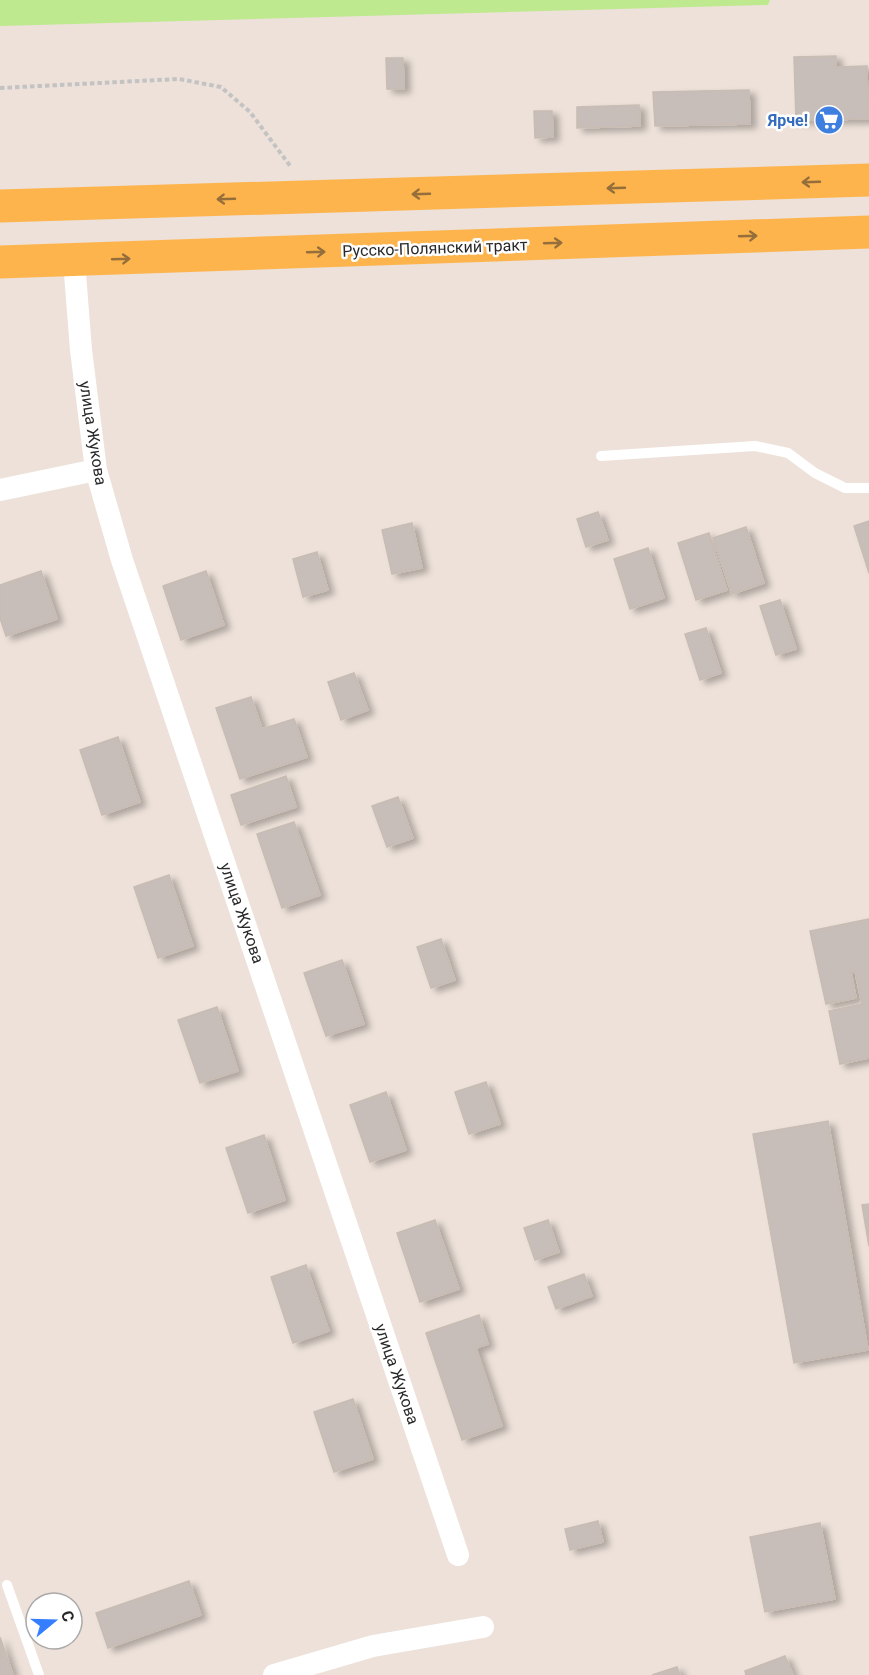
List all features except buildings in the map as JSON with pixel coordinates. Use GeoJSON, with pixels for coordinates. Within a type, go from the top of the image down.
{"type":"FeatureCollection","features":[{"type":"Feature","properties":{"kind":"main road"},"geometry":{"type":"LineString","coordinates":[[0,206],[869,180]]}},
{"type":"Feature","properties":{"kind":"main road","name":"Русско-Полянский тракт"},"geometry":{"type":"LineString","coordinates":[[0,262],[869,232]]}},
{"type":"Feature","properties":{"kind":"street","name":"улица Жукова"},"geometry":{"type":"LineString","coordinates":[[74,261],[81,350],[96,470],[122,560],[459,1555]]}},
{"type":"Feature","properties":{"kind":"street"},"geometry":{"type":"LineString","coordinates":[[0,490],[96,470]]}},
{"type":"Feature","properties":{"kind":"street"},"geometry":{"type":"LineString","coordinates":[[274,1675],[373,1646],[483,1627]]}},
{"type":"Feature","properties":{"kind":"lane"},"geometry":{"type":"LineString","coordinates":[[601,456],[755,446],[788,453],[815,472],[845,488],[869,488]]}},
{"type":"Feature","properties":{"kind":"lane"},"geometry":{"type":"LineString","coordinates":[[7,1585],[39,1675]]}},
{"type":"Feature","properties":{"kind":"path"},"geometry":{"type":"LineString","coordinates":[[0,88],[179,79],[221,87],[250,112],[315,197]]}},
{"type":"Feature","properties":{"kind":"green space"},"geometry":{"type":"Polygon","coordinates":[[[0,0],[770,0],[768,5],[0,26],[0,0]]]}},
{"type":"Feature","properties":{"kind":"place","name":"Ярче!"},"geometry":{"type":"Point","coordinates":[829,120]}}]}
